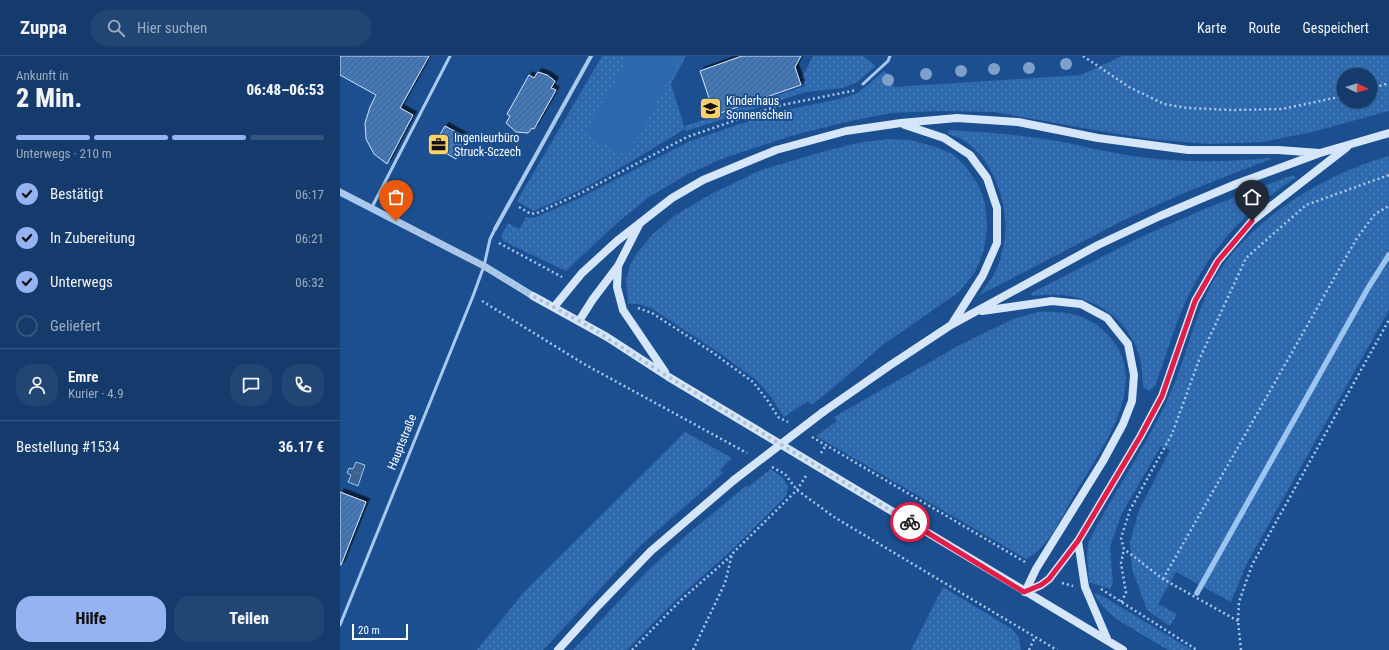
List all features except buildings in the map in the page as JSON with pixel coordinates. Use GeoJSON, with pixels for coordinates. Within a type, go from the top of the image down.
{"type":"FeatureCollection","features":[{"type":"Feature","properties":{"kind":"main road"},"geometry":{"type":"LineString","coordinates":[[554,307],[582,273],[616,240],[672,198],[703,180],[776,150],[846,131],[901,123],[957,118],[1018,122],[1098,138],[1188,150],[1278,150],[1320,153]]}},
{"type":"Feature","properties":{"kind":"main road"},"geometry":{"type":"LineString","coordinates":[[901,123],[944,138],[970,156],[987,178],[997,208],[997,243],[983,275],[952,325]]}},
{"type":"Feature","properties":{"kind":"main road"},"geometry":{"type":"LineString","coordinates":[[558,650],[651,551],[734,480],[823,412],[889,366],[952,325],[1092,249],[1160,216],[1236,184],[1320,153],[1389,133]]}},
{"type":"Feature","properties":{"kind":"main road"},"geometry":{"type":"LineString","coordinates":[[1024,592],[1041,585],[1049,579],[1078,541],[1140,437],[1162,396],[1195,301],[1218,261],[1252,221],[1351,144]]}},
{"type":"Feature","properties":{"kind":"main road"},"geometry":{"type":"LineString","coordinates":[[579,321],[593,299],[618,266],[642,220]]}},
{"type":"Feature","properties":{"kind":"main road"},"geometry":{"type":"LineString","coordinates":[[618,266],[617,287],[623,310],[667,376]]}},
{"type":"Feature","properties":{"kind":"main road"},"geometry":{"type":"LineString","coordinates":[[533,296],[579,321],[667,376],[1024,592],[1123,650]]}},
{"type":"Feature","properties":{"kind":"main road"},"geometry":{"type":"LineString","coordinates":[[976,311],[1052,301],[1081,304],[1107,318],[1128,344],[1134,375],[1132,401],[1123,424],[1103,461],[1036,569],[1024,592]]}},
{"type":"Feature","properties":{"kind":"main road"},"geometry":{"type":"LineString","coordinates":[[1078,541],[1086,587],[1108,641]]}},
{"type":"Feature","properties":{"kind":"street"},"geometry":{"type":"LineString","coordinates":[[495,229],[591,56]]}},
{"type":"Feature","properties":{"kind":"street"},"geometry":{"type":"LineString","coordinates":[[340,190],[371,208],[484,266],[533,296]]}},
{"type":"Feature","properties":{"kind":"lane"},"geometry":{"type":"LineString","coordinates":[[371,208],[450,56]]}},
{"type":"Feature","properties":{"kind":"lane"},"geometry":{"type":"LineString","coordinates":[[863,84],[888,61],[890,56]]}},
{"type":"Feature","properties":{"kind":"lane","name":"Hauptstraße"},"geometry":{"type":"LineString","coordinates":[[340,625],[473,296],[484,266],[490,238],[495,229]]}},
{"type":"Feature","properties":{"kind":"path"},"geometry":{"type":"LineString","coordinates":[[1083,56],[1129,88],[1164,104],[1187,108],[1233,110],[1282,109],[1337,97]]}},
{"type":"Feature","properties":{"kind":"path"},"geometry":{"type":"LineString","coordinates":[[1377,87],[1389,83]]}},
{"type":"Feature","properties":{"kind":"path"},"geometry":{"type":"LineString","coordinates":[[531,214],[537,213],[576,196],[687,136],[777,106],[852,91],[863,84]]}},
{"type":"Feature","properties":{"kind":"path"},"geometry":{"type":"LineString","coordinates":[[1121,602],[1126,593],[1121,563],[1124,549],[1121,538],[1130,510],[1172,434],[1199,360],[1246,258],[1306,205],[1389,175]]}},
{"type":"Feature","properties":{"kind":"path"},"geometry":{"type":"LineString","coordinates":[[1163,579],[1357,238],[1375,214],[1389,206]]}},
{"type":"Feature","properties":{"kind":"path"},"geometry":{"type":"LineString","coordinates":[[490,238],[573,283]]}},
{"type":"Feature","properties":{"kind":"path"},"geometry":{"type":"LineString","coordinates":[[473,296],[584,364],[750,455]]}},
{"type":"Feature","properties":{"kind":"path"},"geometry":{"type":"LineString","coordinates":[[623,310],[640,308],[652,313],[712,352],[752,382],[768,400],[778,417],[792,425]]}},
{"type":"Feature","properties":{"kind":"path"},"geometry":{"type":"LineString","coordinates":[[1241,650],[1238,621],[1239,602],[1252,566],[1389,320]]}},
{"type":"Feature","properties":{"kind":"path"},"geometry":{"type":"LineString","coordinates":[[805,433],[1036,569]]}},
{"type":"Feature","properties":{"kind":"path"},"geometry":{"type":"LineString","coordinates":[[771,466],[785,474],[797,490],[834,517],[1057,650]]}},
{"type":"Feature","properties":{"kind":"path"},"geometry":{"type":"LineString","coordinates":[[632,650],[681,600],[732,554],[797,490]]}},
{"type":"Feature","properties":{"kind":"path"},"geometry":{"type":"LineString","coordinates":[[1124,549],[1163,579],[1238,621]]}},
{"type":"Feature","properties":{"kind":"path"},"geometry":{"type":"LineString","coordinates":[[693,650],[725,583],[732,554]]}},
{"type":"Feature","properties":{"kind":"path"},"geometry":{"type":"LineString","coordinates":[[1049,579],[1070,586],[1098,588],[1197,650]]}},
{"type":"Feature","properties":{"kind":"path"},"geometry":{"type":"LineString","coordinates":[[1029,650],[1035,637]]}},
{"type":"Feature","properties":{"kind":"shaded area"},"geometry":{"type":"Polygon","coordinates":[[[602,56],[686,56],[671,84],[685,129],[591,184],[533,211],[517,201],[602,56]]]}},
{"type":"Feature","properties":{"kind":"shaded area"},"geometry":{"type":"Polygon","coordinates":[[[629,56],[675,56],[681,60],[626,156],[586,133],[629,56]]]}},
{"type":"Feature","properties":{"kind":"shaded area"},"geometry":{"type":"Polygon","coordinates":[[[813,56],[863,56],[876,66],[857,82],[843,88],[806,92],[686,131],[685,126],[805,86],[802,77],[813,56]]]}},
{"type":"Feature","properties":{"kind":"shaded area"},"geometry":{"type":"Polygon","coordinates":[[[1122,56],[1389,56],[1389,111],[1312,132],[1263,142],[1209,144],[1161,140],[994,112],[941,111],[891,113],[846,122],[791,136],[724,158],[688,174],[649,197],[617,223],[566,271],[503,241],[501,236],[508,223],[519,229],[526,217],[534,218],[582,197],[688,142],[781,111],[844,98],[858,93],[884,71],[892,77],[894,87],[1081,75],[1122,56]]]}},
{"type":"Feature","properties":{"kind":"shaded area"},"geometry":{"type":"Polygon","coordinates":[[[949,130],[1033,137],[1116,153],[1157,159],[1207,161],[1273,158],[1184,193],[1124,220],[978,296],[994,275],[1000,260],[1005,236],[1004,209],[996,180],[989,167],[970,145],[958,137],[948,134],[949,130]]]}},
{"type":"Feature","properties":{"kind":"shaded area"},"geometry":{"type":"Polygon","coordinates":[[[888,139],[910,140],[936,147],[953,154],[965,166],[978,184],[985,203],[987,228],[984,250],[975,272],[959,292],[884,344],[811,405],[808,401],[784,417],[771,397],[756,380],[718,352],[651,308],[638,304],[628,304],[626,280],[630,265],[637,253],[653,234],[674,216],[711,194],[761,170],[825,151],[862,142],[888,139]]]}},
{"type":"Feature","properties":{"kind":"shaded area"},"geometry":{"type":"Polygon","coordinates":[[[1389,156],[1389,310],[1247,563],[1231,602],[1176,572],[1158,604],[1177,614],[1170,626],[1147,610],[1132,569],[1130,542],[1139,510],[1170,450],[1161,446],[1121,515],[1110,547],[1113,583],[1110,589],[1089,582],[1087,557],[1088,543],[1166,403],[1178,375],[1197,317],[1209,289],[1223,265],[1241,243],[1262,223],[1286,205],[1311,189],[1337,176],[1389,156]]]}},
{"type":"Feature","properties":{"kind":"shaded area"},"geometry":{"type":"Polygon","coordinates":[[[1293,175],[1295,178],[1259,205],[1230,233],[1205,266],[1184,305],[1155,386],[1149,391],[1143,387],[1141,362],[1136,347],[1128,332],[1118,320],[1093,303],[1079,298],[1048,294],[1032,296],[1031,293],[1143,236],[1207,208],[1293,175]]]}},
{"type":"Feature","properties":{"kind":"shaded area"},"geometry":{"type":"Polygon","coordinates":[[[1038,312],[1067,313],[1093,322],[1108,335],[1121,353],[1126,373],[1125,393],[1119,414],[1109,435],[1049,539],[1034,554],[1026,559],[816,436],[837,421],[834,417],[958,346],[1013,319],[1038,312]]]}},
{"type":"Feature","properties":{"kind":"shaded area"},"geometry":{"type":"Polygon","coordinates":[[[685,432],[732,458],[720,470],[723,473],[642,544],[543,650],[477,650],[524,592],[685,432]]]}},
{"type":"Feature","properties":{"kind":"shaded area"},"geometry":{"type":"Polygon","coordinates":[[[771,469],[783,478],[788,487],[786,496],[736,546],[677,599],[627,650],[573,650],[645,573],[689,533],[746,486],[748,487],[771,469]]]}},
{"type":"Feature","properties":{"kind":"shaded area"},"geometry":{"type":"Polygon","coordinates":[[[943,587],[1012,629],[1019,638],[1021,650],[911,650],[943,587]]]}},
{"type":"Feature","properties":{"kind":"shaded area"},"geometry":{"type":"Polygon","coordinates":[[[1094,594],[1099,594],[1192,650],[1168,650],[1116,619],[1102,606],[1094,594]]]}},
{"type":"Feature","properties":{"kind":"water"},"geometry":{"type":"Polygon","coordinates":[[[356,462],[365,465],[358,486],[348,482],[351,475],[347,473],[349,468],[353,469],[356,462]]]}},
{"type":"Feature","properties":{"kind":"waterway"},"geometry":{"type":"LineString","coordinates":[[1197,593],[1368,288],[1389,255]]}},
{"type":"Feature","properties":{"kind":"way so far"},"geometry":{"type":"LineString","coordinates":[[396,221],[484,266],[524,291],[590,327],[667,376],[910,522]]}},
{"type":"Feature","properties":{"kind":"place","name":"Kinderhaus Sonnenschein"},"geometry":{"type":"Point","coordinates":[711,108]}},
{"type":"Feature","properties":{"kind":"place","name":"Ingenieurbüro Struck-Sczech"},"geometry":{"type":"Point","coordinates":[438,145]}},
{"type":"Feature","properties":{"kind":"route"},"geometry":{"type":"LineString","coordinates":[[910,522],[1024,592],[1041,585],[1049,579],[1078,541],[1148,423],[1162,396],[1195,301],[1218,261],[1252,221]]}}]}
